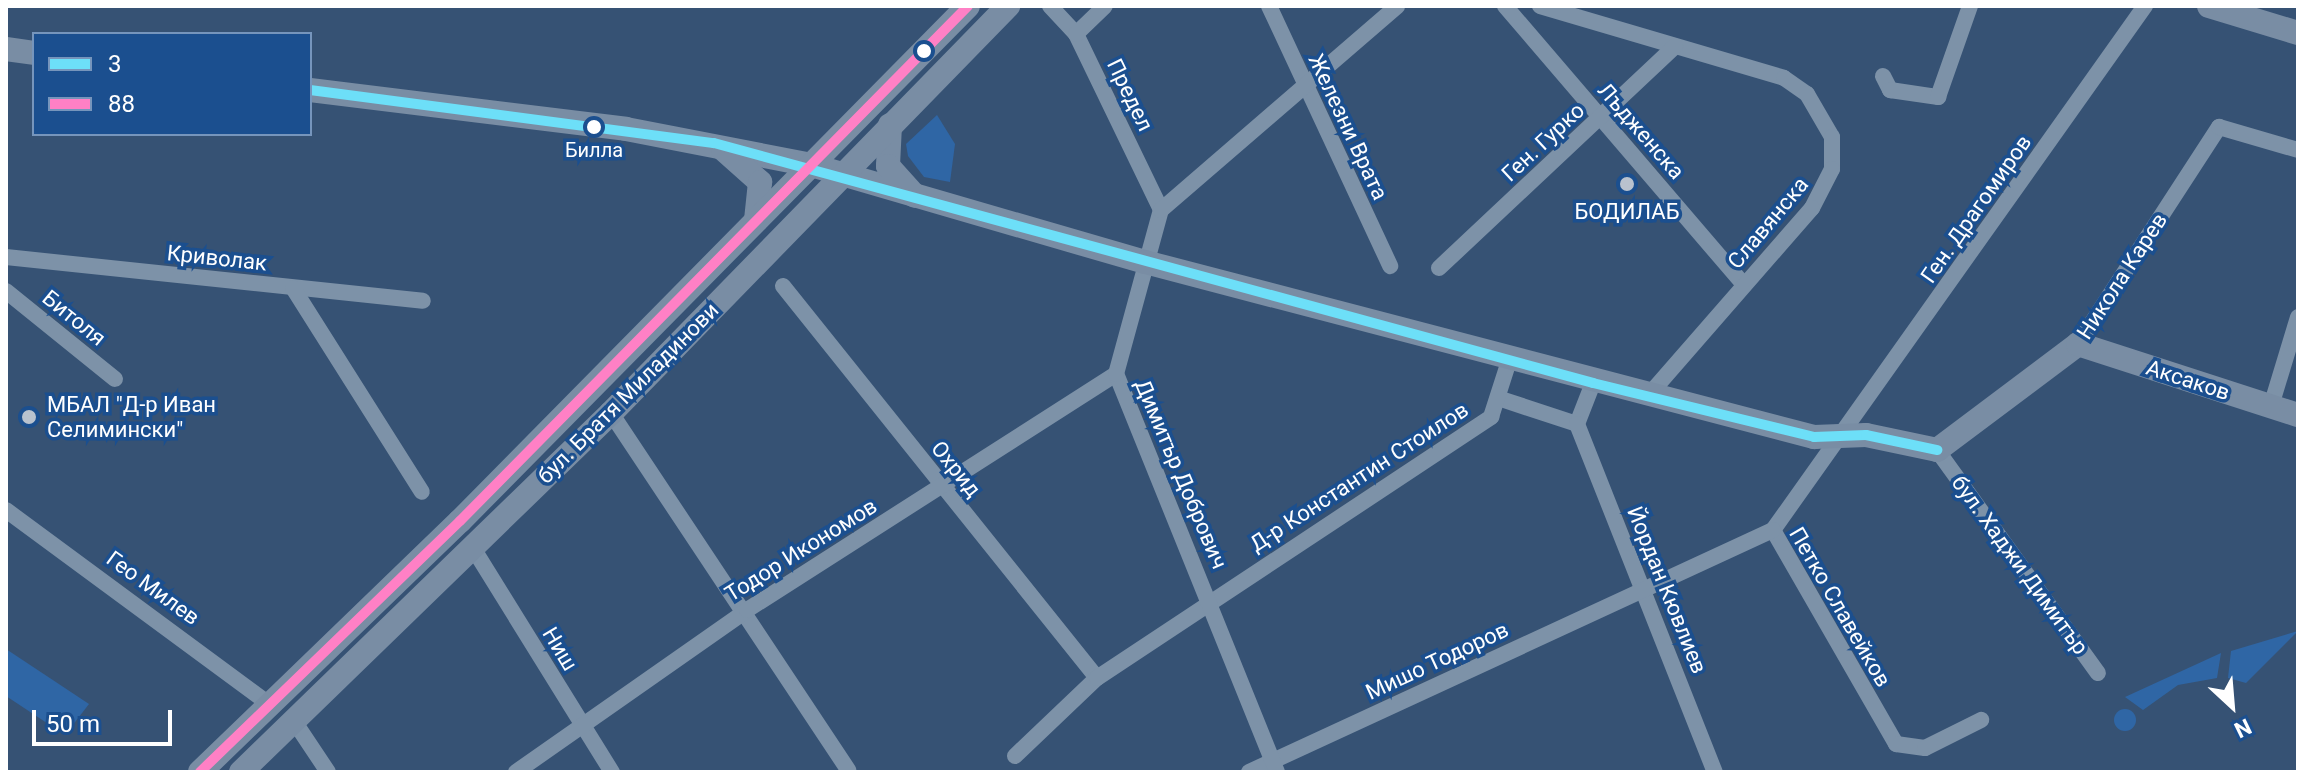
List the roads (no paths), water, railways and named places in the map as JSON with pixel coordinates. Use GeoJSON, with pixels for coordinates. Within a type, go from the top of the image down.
{"type":"FeatureCollection","features":[{"type":"Feature","properties":{"kind":"main road","name":"бул. Братя Миладинови"},"geometry":{"type":"LineString","coordinates":[[200,772],[272,706],[968,6]]}},
{"type":"Feature","properties":{"kind":"main road","name":"бул. Братя Миладинови"},"geometry":{"type":"LineString","coordinates":[[241,772],[611,413],[1008,6]]}},
{"type":"Feature","properties":{"kind":"main road"},"geometry":{"type":"LineString","coordinates":[[2209,6],[2298,33]]}},
{"type":"Feature","properties":{"kind":"main road"},"geometry":{"type":"LineString","coordinates":[[6,49],[32,53]]}},
{"type":"Feature","properties":{"kind":"main road"},"geometry":{"type":"LineString","coordinates":[[312,90],[714,143],[811,165],[1145,262],[1593,383],[1814,437],[1842,437],[1937,450]]}},
{"type":"Feature","properties":{"kind":"main road"},"geometry":{"type":"LineString","coordinates":[[890,125],[888,166],[917,198]]}},
{"type":"Feature","properties":{"kind":"main road"},"geometry":{"type":"LineString","coordinates":[[714,143],[760,182],[756,221]]}},
{"type":"Feature","properties":{"kind":"main road","name":"Аксаков"},"geometry":{"type":"LineString","coordinates":[[2078,344],[2298,415]]}},
{"type":"Feature","properties":{"kind":"main road","name":"Никола Карев"},"geometry":{"type":"LineString","coordinates":[[1937,450],[2078,344]]}},
{"type":"Feature","properties":{"kind":"street","name":"Предел"},"geometry":{"type":"LineString","coordinates":[[1050,6],[1076,34],[1161,210]]}},
{"type":"Feature","properties":{"kind":"street"},"geometry":{"type":"LineString","coordinates":[[1076,34],[1105,6]]}},
{"type":"Feature","properties":{"kind":"street","name":"Железни Врата"},"geometry":{"type":"LineString","coordinates":[[1269,6],[1303,89],[1390,266]]}},
{"type":"Feature","properties":{"kind":"street"},"geometry":{"type":"LineString","coordinates":[[1161,210],[1397,6]]}},
{"type":"Feature","properties":{"kind":"street","name":"Лъдженска"},"geometry":{"type":"LineString","coordinates":[[1505,6],[1744,285]]}},
{"type":"Feature","properties":{"kind":"street","name":"Славянска"},"geometry":{"type":"LineString","coordinates":[[1540,6],[1784,78],[1807,94],[1832,137],[1828,185],[1649,395]]}},
{"type":"Feature","properties":{"kind":"street"},"geometry":{"type":"LineString","coordinates":[[1883,76],[1890,90],[1938,97],[1970,6]]}},
{"type":"Feature","properties":{"kind":"street","name":"Ген. Драгомиров"},"geometry":{"type":"LineString","coordinates":[[1773,530],[1842,437],[2145,6]]}},
{"type":"Feature","properties":{"kind":"street","name":"Ген. Гурко"},"geometry":{"type":"LineString","coordinates":[[1439,268],[1602,118],[1675,46]]}},
{"type":"Feature","properties":{"kind":"street","name":"Никола Карев"},"geometry":{"type":"LineString","coordinates":[[2078,344],[2219,127],[2298,150]]}},
{"type":"Feature","properties":{"kind":"street","name":"Димитър Добрович"},"geometry":{"type":"LineString","coordinates":[[1161,210],[1116,374],[1274,766]]}},
{"type":"Feature","properties":{"kind":"street","name":"Криволак"},"geometry":{"type":"LineString","coordinates":[[6,257],[423,301]]}},
{"type":"Feature","properties":{"kind":"street","name":"Охрид"},"geometry":{"type":"LineString","coordinates":[[783,286],[1097,678]]}},
{"type":"Feature","properties":{"kind":"street"},"geometry":{"type":"LineString","coordinates":[[293,288],[422,492]]}},
{"type":"Feature","properties":{"kind":"street","name":"Битоля"},"geometry":{"type":"LineString","coordinates":[[6,291],[115,379]]}},
{"type":"Feature","properties":{"kind":"street"},"geometry":{"type":"LineString","coordinates":[[2271,406],[2298,317]]}},
{"type":"Feature","properties":{"kind":"street"},"geometry":{"type":"LineString","coordinates":[[1509,361],[1501,399],[1577,424],[1593,383]]}},
{"type":"Feature","properties":{"kind":"street","name":"Тодор Икономов"},"geometry":{"type":"LineString","coordinates":[[516,772],[747,610],[1116,374]]}},
{"type":"Feature","properties":{"kind":"street","name":"Д-р Константин Стоилов"},"geometry":{"type":"LineString","coordinates":[[1015,756],[1097,678],[1491,417],[1501,399]]}},
{"type":"Feature","properties":{"kind":"street"},"geometry":{"type":"LineString","coordinates":[[611,413],[747,610],[848,770]]}},
{"type":"Feature","properties":{"kind":"street","name":"Йордан Кювлиев"},"geometry":{"type":"LineString","coordinates":[[1577,424],[1715,772]]}},
{"type":"Feature","properties":{"kind":"street","name":"бул. Хаджи Димитър"},"geometry":{"type":"LineString","coordinates":[[1937,450],[2098,673]]}},
{"type":"Feature","properties":{"kind":"street","name":"Гео Милев"},"geometry":{"type":"LineString","coordinates":[[6,510],[272,706]]}},
{"type":"Feature","properties":{"kind":"street","name":"Петко Славейков"},"geometry":{"type":"LineString","coordinates":[[1644,590],[1773,530],[1896,744],[1925,748],[1981,720]]}},
{"type":"Feature","properties":{"kind":"street","name":"Ниш"},"geometry":{"type":"LineString","coordinates":[[473,548],[581,727],[612,772]]}},
{"type":"Feature","properties":{"kind":"street","name":"Мишо Тодоров"},"geometry":{"type":"LineString","coordinates":[[1249,772],[1274,766],[1362,720],[1644,590]]}},
{"type":"Feature","properties":{"kind":"street"},"geometry":{"type":"LineString","coordinates":[[294,721],[328,772]]}},
{"type":"Feature","properties":{"kind":"place","name":"Билла"},"geometry":{"type":"Point","coordinates":[594,127]}},
{"type":"Feature","properties":{"kind":"place","name":"БОДИЛАБ"},"geometry":{"type":"Point","coordinates":[1627,184]}},
{"type":"Feature","properties":{"kind":"place","name":"МБАЛ \"Д-р Иван Селимински\""},"geometry":{"type":"Point","coordinates":[29,417]}}]}
